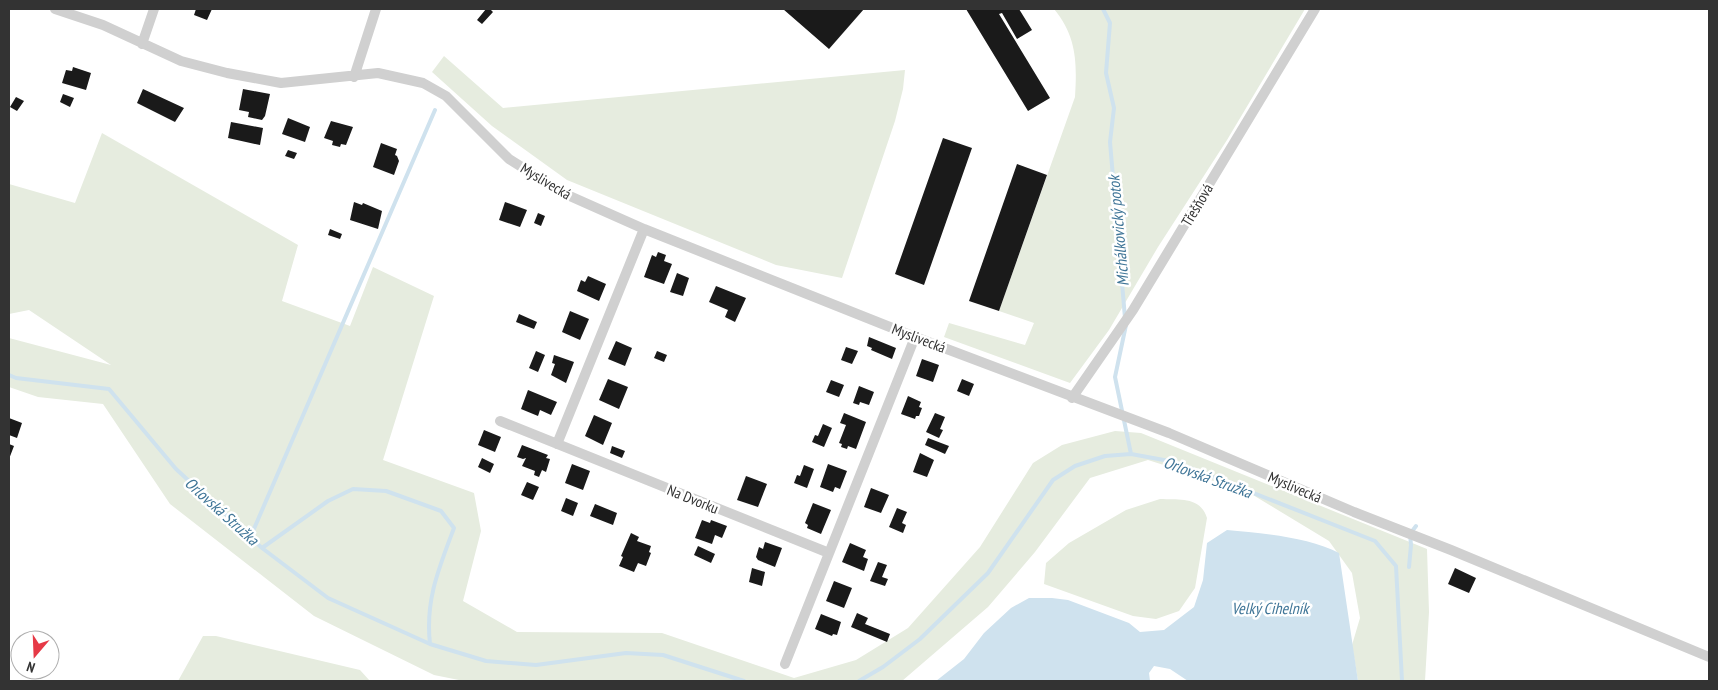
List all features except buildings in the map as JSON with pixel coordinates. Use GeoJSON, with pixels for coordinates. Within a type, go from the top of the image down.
{"type":"FeatureCollection","features":[{"type":"Feature","properties":{"kind":"street","name":"Myslivecká"},"geometry":{"type":"LineString","coordinates":[[54,9],[103,25],[181,62],[226,73],[282,83],[378,73],[423,83],[446,96],[509,159],[563,193],[644,229],[915,337],[1142,424],[1709,657]]}},
{"type":"Feature","properties":{"kind":"street"},"geometry":{"type":"LineString","coordinates":[[142,44],[154,9]]}},
{"type":"Feature","properties":{"kind":"street"},"geometry":{"type":"LineString","coordinates":[[354,77],[376,9]]}},
{"type":"Feature","properties":{"kind":"street","name":"Třešňová"},"geometry":{"type":"LineString","coordinates":[[1072,398],[1133,310],[1315,9]]}},
{"type":"Feature","properties":{"kind":"street"},"geometry":{"type":"LineString","coordinates":[[557,444],[644,229]]}},
{"type":"Feature","properties":{"kind":"street"},"geometry":{"type":"LineString","coordinates":[[785,664],[915,337]]}},
{"type":"Feature","properties":{"kind":"street","name":"Na Dvorku"},"geometry":{"type":"LineString","coordinates":[[500,421],[829,553]]}},
{"type":"Feature","properties":{"kind":"shaded area"},"geometry":{"type":"Polygon","coordinates":[[[1054,9],[1305,9],[1227,140],[1158,247],[1109,330],[1070,383],[944,337],[949,323],[1025,345],[1034,323],[999,311],[1075,97],[1076,73],[1074,51],[1062,19],[1054,9]]]}},
{"type":"Feature","properties":{"kind":"shaded area"},"geometry":{"type":"Polygon","coordinates":[[[444,56],[503,108],[905,70],[903,89],[895,121],[842,278],[776,265],[567,180],[492,126],[432,72],[444,56]]]}},
{"type":"Feature","properties":{"kind":"shaded area"},"geometry":{"type":"Polygon","coordinates":[[[102,133],[298,245],[282,301],[350,326],[373,267],[434,296],[383,460],[474,493],[481,531],[463,601],[517,632],[662,633],[794,678],[856,660],[908,628],[980,547],[1033,463],[1062,445],[1115,431],[1141,433],[1427,549],[1429,612],[1425,681],[1358,681],[1352,645],[1360,618],[1352,573],[1329,541],[1248,492],[1148,460],[1090,478],[1035,552],[988,607],[902,681],[464,681],[434,675],[314,616],[170,504],[103,404],[38,397],[9,387],[9,338],[111,365],[29,310],[9,314],[9,184],[75,203],[102,133]]]}},
{"type":"Feature","properties":{"kind":"shaded area"},"geometry":{"type":"Polygon","coordinates":[[[1160,499],[1194,503],[1204,511],[1207,518],[1195,588],[1179,611],[1156,619],[1133,616],[1044,584],[1046,563],[1069,543],[1126,510],[1160,499]]]}},
{"type":"Feature","properties":{"kind":"shaded area"},"geometry":{"type":"Polygon","coordinates":[[[203,636],[216,636],[360,670],[370,681],[178,681],[203,636]]]}},
{"type":"Feature","properties":{"kind":"water","name":"Velký Cihelník"},"geometry":{"type":"Polygon","coordinates":[[[1227,530],[1299,539],[1339,553],[1358,681],[1188,681],[1170,669],[1154,666],[1149,673],[1150,681],[936,681],[964,659],[984,633],[1011,608],[1029,598],[1068,600],[1129,623],[1140,632],[1164,630],[1194,607],[1203,580],[1207,543],[1227,530]]]}},
{"type":"Feature","properties":{"kind":"waterway","name":"Michálkovický potok"},"geometry":{"type":"LineString","coordinates":[[1103,9],[1110,23],[1106,73],[1114,108],[1110,142],[1125,318]]}},
{"type":"Feature","properties":{"kind":"waterway"},"geometry":{"type":"LineString","coordinates":[[250,538],[435,110]]}},
{"type":"Feature","properties":{"kind":"waterway","name":"Michálkovický potok"},"geometry":{"type":"LineString","coordinates":[[1126,325],[1115,377],[1131,454]]}},
{"type":"Feature","properties":{"kind":"waterway","name":"Orlovská Stružka"},"geometry":{"type":"LineString","coordinates":[[9,375],[16,378],[109,389],[176,469],[262,548],[328,501],[353,489],[386,491],[441,511],[454,528],[434,584],[430,613],[430,644],[486,661],[536,665],[626,653],[663,655],[744,681]]}},
{"type":"Feature","properties":{"kind":"waterway","name":"Orlovská Stružka"},"geometry":{"type":"LineString","coordinates":[[859,681],[883,667],[920,639],[988,573],[1053,480],[1075,466],[1105,456],[1131,454],[1175,462],[1375,541],[1396,566],[1402,681]]}},
{"type":"Feature","properties":{"kind":"waterway","name":"Michálkovický potok"},"geometry":{"type":"LineString","coordinates":[[1409,567],[1410,534],[1416,526]]}},
{"type":"Feature","properties":{"kind":"waterway"},"geometry":{"type":"LineString","coordinates":[[262,548],[328,598],[430,644]]}}]}
